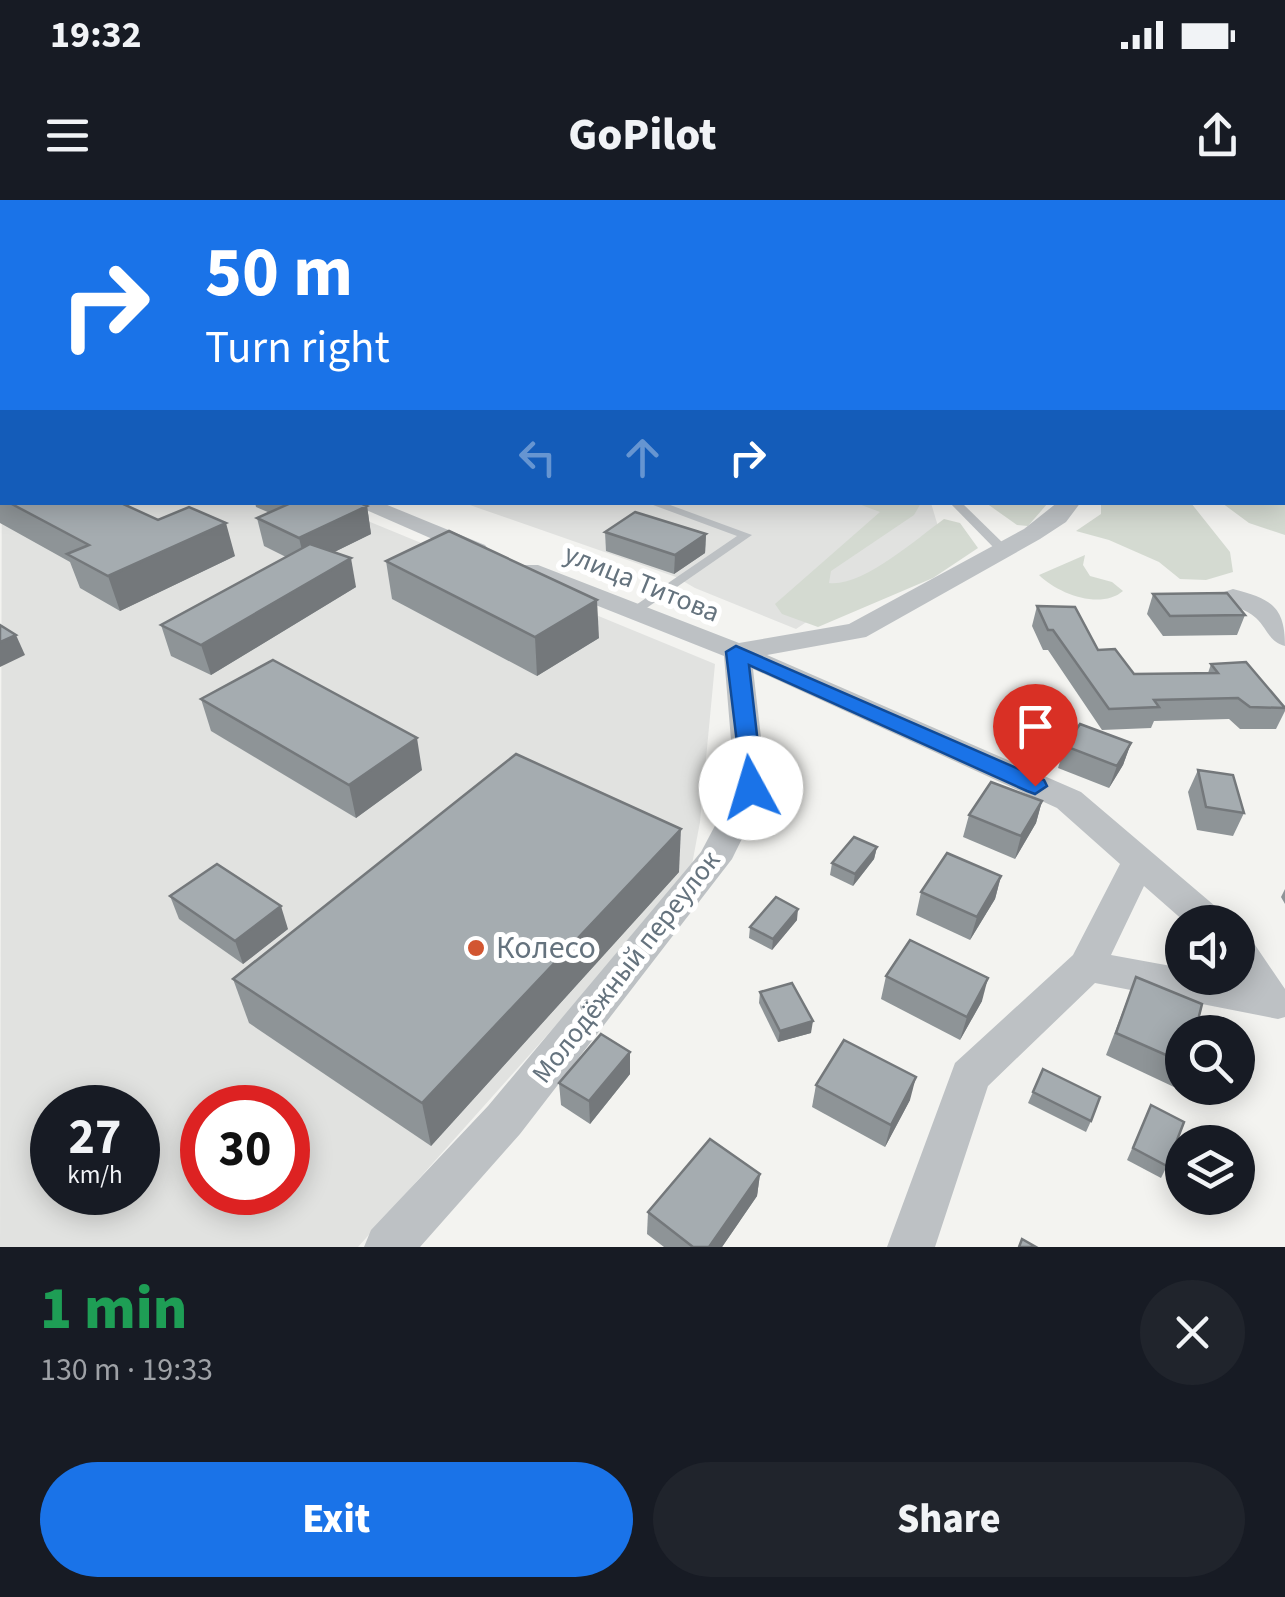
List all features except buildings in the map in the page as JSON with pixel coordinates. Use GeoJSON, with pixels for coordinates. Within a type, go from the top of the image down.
{"type":"FeatureCollection","features":[{"type":"Feature","properties":{"kind":"street","name":"улица Титова"},"geometry":{"type":"LineString","coordinates":[[367,505],[736,652],[1068,800],[1188,905]]}},
{"type":"Feature","properties":{"kind":"street"},"geometry":{"type":"LineString","coordinates":[[736,652],[858,631],[920,600],[1058,517],[1068,505]]}},
{"type":"Feature","properties":{"kind":"street"},"geometry":{"type":"LineString","coordinates":[[1233,597],[1263,610],[1285,638]]}},
{"type":"Feature","properties":{"kind":"street","name":"Молодёжный переулок"},"geometry":{"type":"LineString","coordinates":[[388,1247],[504,1120],[715,858],[751,788],[736,652]]}},
{"type":"Feature","properties":{"kind":"street"},"geometry":{"type":"LineString","coordinates":[[911,1247],[970,1076],[1086,966],[1138,862]]}},
{"type":"Feature","properties":{"kind":"street"},"geometry":{"type":"LineString","coordinates":[[1086,966],[1277,1003]]}},
{"type":"Feature","properties":{"kind":"street"},"geometry":{"type":"LineString","coordinates":[[1255,973],[1277,1003]]}},
{"type":"Feature","properties":{"kind":"lane"},"geometry":{"type":"LineString","coordinates":[[635,612],[746,535],[659,505]]}},
{"type":"Feature","properties":{"kind":"lane"},"geometry":{"type":"LineString","coordinates":[[957,505],[1002,549]]}},
{"type":"Feature","properties":{"kind":"shaded area"},"geometry":{"type":"Polygon","coordinates":[[[2,505],[329,505],[715,664],[700,822],[690,875],[358,1247],[0,1247],[2,505]]]}},
{"type":"Feature","properties":{"kind":"shaded area"},"geometry":{"type":"Polygon","coordinates":[[[470,505],[932,505],[940,533],[796,629],[676,577],[470,505]]]}},
{"type":"Feature","properties":{"kind":"shaded area"},"geometry":{"type":"Polygon","coordinates":[[[861,505],[920,505],[914,515],[831,571],[829,583],[857,578],[873,570],[944,519],[960,523],[978,548],[933,578],[818,627],[782,614],[775,604],[880,512],[861,505]]]}},
{"type":"Feature","properties":{"kind":"shaded area"},"geometry":{"type":"Polygon","coordinates":[[[989,505],[1046,505],[1028,526],[1017,525],[989,505]]]}},
{"type":"Feature","properties":{"kind":"shaded area"},"geometry":{"type":"Polygon","coordinates":[[[1101,505],[1193,505],[1230,552],[1233,572],[1206,580],[1180,579],[1159,562],[1109,540],[1076,531],[1101,514],[1101,505]]]}},
{"type":"Feature","properties":{"kind":"shaded area"},"geometry":{"type":"Polygon","coordinates":[[[1225,505],[1285,505],[1285,535],[1249,523],[1225,505]]]}},
{"type":"Feature","properties":{"kind":"shaded area"},"geometry":{"type":"Polygon","coordinates":[[[1085,555],[1083,565],[1090,576],[1112,582],[1123,591],[1103,599],[1080,597],[1039,575],[1085,555]]]}},
{"type":"Feature","properties":{"kind":"place","name":"Колесо"},"geometry":{"type":"Point","coordinates":[476,948]}},
{"type":"Feature","properties":{"kind":"route"},"geometry":{"type":"LineString","coordinates":[[751,788],[736,652],[1035,786]]}}]}
